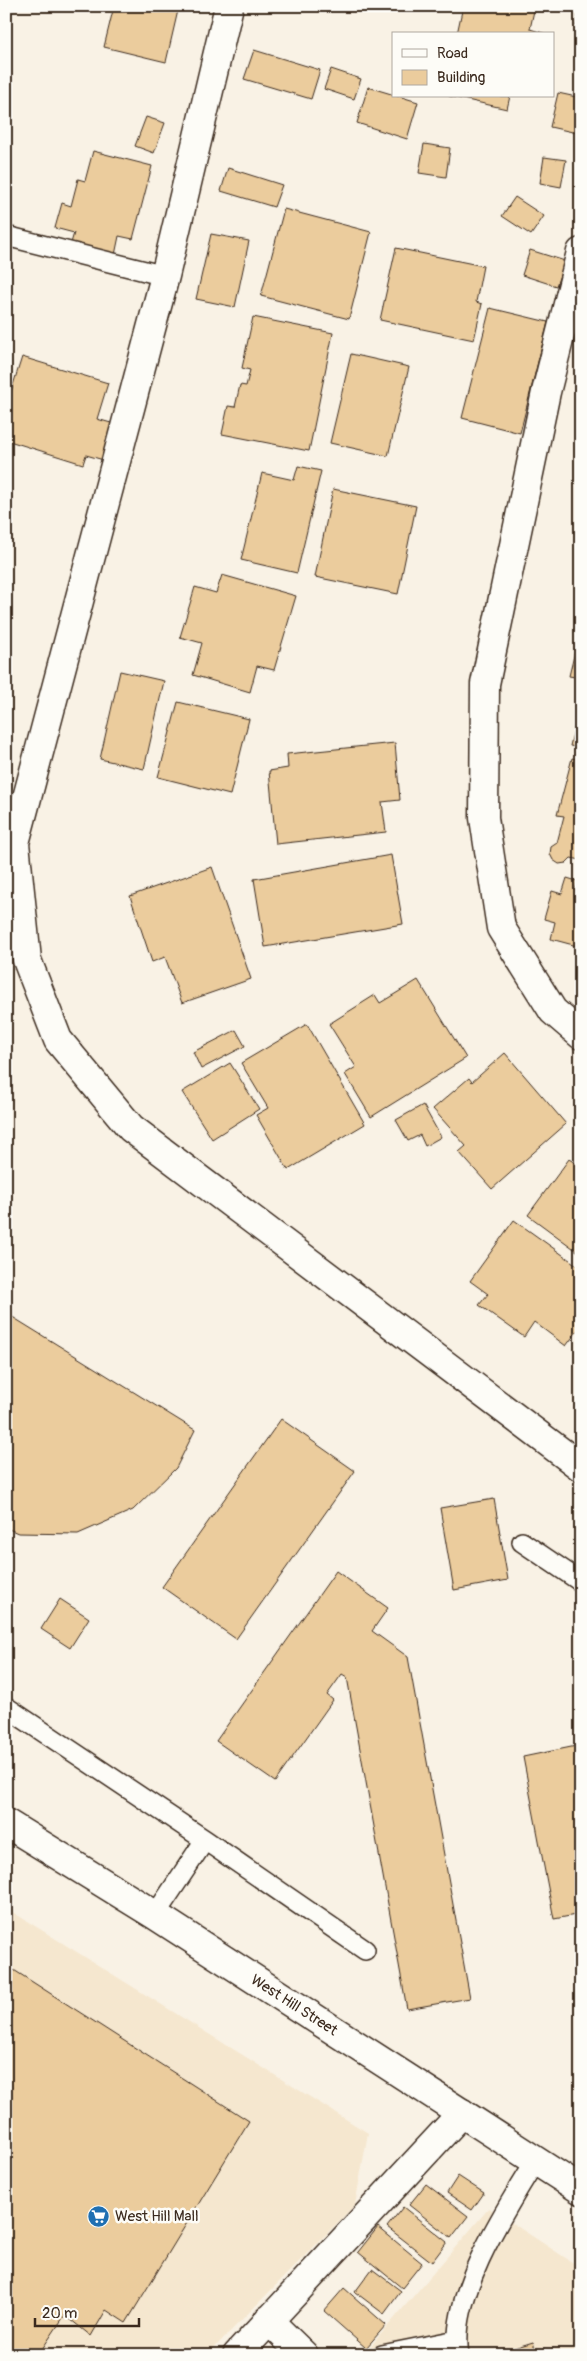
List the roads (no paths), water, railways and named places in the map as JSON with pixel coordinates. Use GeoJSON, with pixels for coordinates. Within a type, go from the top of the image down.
{"type":"FeatureCollection","features":[{"type":"Feature","properties":{"kind":"street"},"geometry":{"type":"LineString","coordinates":[[229,6],[165,276],[15,843],[27,960],[58,1040],[131,1128],[581,1467]]}},
{"type":"Feature","properties":{"kind":"street"},"geometry":{"type":"LineString","coordinates":[[581,252],[546,392],[485,684],[484,818],[501,928],[553,1011],[581,1035]]}},
{"type":"Feature","properties":{"kind":"street","name":"West Hill Street"},"geometry":{"type":"LineString","coordinates":[[6,1823],[155,1915],[581,2190]]}},
{"type":"Feature","properties":{"kind":"street"},"geometry":{"type":"LineString","coordinates":[[237,2355],[462,2113]]}},
{"type":"Feature","properties":{"kind":"street"},"geometry":{"type":"LineString","coordinates":[[268,2320],[304,2355]]}},
{"type":"Feature","properties":{"kind":"lane"},"geometry":{"type":"LineString","coordinates":[[6,236],[165,276]]}},
{"type":"Feature","properties":{"kind":"lane"},"geometry":{"type":"LineString","coordinates":[[522,1542],[581,1582]]}},
{"type":"Feature","properties":{"kind":"lane"},"geometry":{"type":"LineString","coordinates":[[6,1708],[205,1840],[365,1950]]}},
{"type":"Feature","properties":{"kind":"lane"},"geometry":{"type":"LineString","coordinates":[[155,1915],[205,1840]]}},
{"type":"Feature","properties":{"kind":"lane"},"geometry":{"type":"LineString","coordinates":[[382,2355],[458,2348],[463,2300],[473,2275],[512,2198],[536,2160]]}},
{"type":"Feature","properties":{"kind":"place","name":"West Hill Mall"},"geometry":{"type":"Point","coordinates":[99,2216]}}]}
